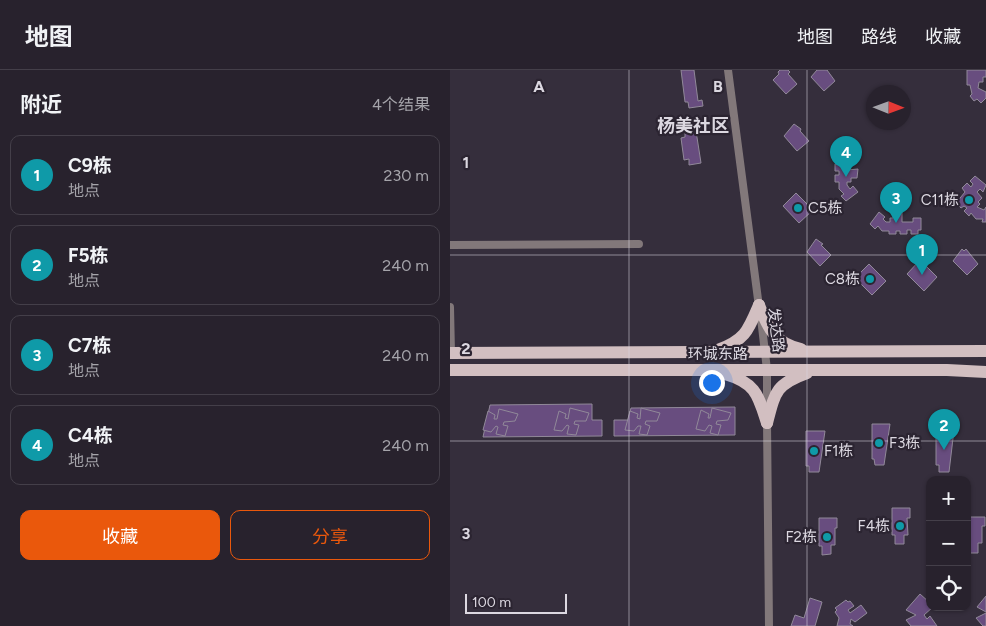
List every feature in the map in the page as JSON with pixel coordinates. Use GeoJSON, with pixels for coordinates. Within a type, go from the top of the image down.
{"type":"FeatureCollection","features":[{"type":"Feature","properties":{"kind":"main road"},"geometry":{"type":"LineString","coordinates":[[759,305],[767,325],[776,338],[789,346],[815,352]]}},
{"type":"Feature","properties":{"kind":"main road"},"geometry":{"type":"LineString","coordinates":[[710,353],[732,345],[742,338],[748,330],[759,305]]}},
{"type":"Feature","properties":{"kind":"main road","name":"环城东路"},"geometry":{"type":"LineString","coordinates":[[451,353],[986,351]]}},
{"type":"Feature","properties":{"kind":"main road","name":"环城东路"},"geometry":{"type":"LineString","coordinates":[[450,370],[986,372]]}},
{"type":"Feature","properties":{"kind":"main road"},"geometry":{"type":"LineString","coordinates":[[713,370],[738,378],[751,386],[757,394],[767,423]]}},
{"type":"Feature","properties":{"kind":"main road"},"geometry":{"type":"LineString","coordinates":[[767,423],[773,399],[781,386],[788,380],[817,370]]}},
{"type":"Feature","properties":{"kind":"street","name":"发达路"},"geometry":{"type":"LineString","coordinates":[[728,70],[766,353],[769,626]]}},
{"type":"Feature","properties":{"kind":"street"},"geometry":{"type":"LineString","coordinates":[[450,245],[638,244]]}},
{"type":"Feature","properties":{"kind":"street"},"geometry":{"type":"LineString","coordinates":[[450,307],[451,353]]}},
{"type":"Feature","properties":{"kind":"building"},"geometry":{"type":"Polygon","coordinates":[[[681,70],[694,70],[698,101],[702,100],[703,106],[689,108],[688,102],[685,102],[681,70]]]}},
{"type":"Feature","properties":{"kind":"building"},"geometry":{"type":"Polygon","coordinates":[[[780,70],[788,70],[790,72],[788,74],[797,84],[786,94],[773,80],[780,70]]]}},
{"type":"Feature","properties":{"kind":"building"},"geometry":{"type":"Polygon","coordinates":[[[817,70],[827,70],[835,81],[824,91],[811,77],[817,70]]]}},
{"type":"Feature","properties":{"kind":"building"},"geometry":{"type":"Polygon","coordinates":[[[967,70],[986,70],[986,77],[983,77],[983,82],[979,82],[978,88],[986,92],[986,98],[981,103],[977,99],[974,101],[970,96],[972,94],[970,85],[967,85],[967,70]]]}},
{"type":"Feature","properties":{"kind":"building"},"geometry":{"type":"Polygon","coordinates":[[[794,124],[801,129],[800,131],[809,141],[797,151],[784,136],[794,124]]]}},
{"type":"Feature","properties":{"kind":"building"},"geometry":{"type":"Polygon","coordinates":[[[696,131],[701,163],[689,165],[689,159],[684,160],[681,138],[685,137],[685,132],[696,131]]]}},
{"type":"Feature","properties":{"kind":"building"},"geometry":{"type":"Polygon","coordinates":[[[839,150],[851,150],[851,158],[847,158],[847,170],[858,169],[857,178],[851,178],[851,182],[847,182],[847,185],[850,189],[853,186],[858,192],[846,201],[841,196],[844,194],[839,189],[839,182],[835,182],[835,175],[839,175],[839,171],[835,171],[835,164],[839,164],[839,160],[835,160],[835,153],[839,153],[839,150]]]}},
{"type":"Feature","properties":{"kind":"building","name":"C11栋"},"geometry":{"type":"Polygon","coordinates":[[[975,176],[986,185],[983,192],[980,189],[977,192],[982,198],[978,202],[980,204],[977,207],[984,210],[986,207],[986,222],[982,222],[983,219],[976,219],[971,213],[969,216],[964,211],[967,208],[964,206],[961,208],[956,203],[965,192],[962,188],[967,183],[971,187],[973,184],[970,181],[975,176]]]}},
{"type":"Feature","properties":{"kind":"building","name":"C5栋"},"geometry":{"type":"Polygon","coordinates":[[[796,193],[813,210],[799,223],[783,206],[796,193]]]}},
{"type":"Feature","properties":{"kind":"building"},"geometry":{"type":"Polygon","coordinates":[[[879,212],[885,217],[883,219],[886,222],[890,222],[890,218],[893,218],[893,212],[902,212],[902,222],[913,222],[913,218],[921,218],[921,230],[918,230],[918,234],[911,234],[911,230],[907,230],[907,234],[900,234],[900,231],[896,231],[896,234],[889,234],[889,231],[882,231],[878,226],[875,229],[870,224],[879,212]]]}},
{"type":"Feature","properties":{"kind":"building"},"geometry":{"type":"Polygon","coordinates":[[[816,239],[823,244],[821,245],[831,255],[820,266],[807,252],[816,239]]]}},
{"type":"Feature","properties":{"kind":"building"},"geometry":{"type":"Polygon","coordinates":[[[962,249],[964,251],[966,249],[978,264],[967,275],[953,261],[962,249]]]}},
{"type":"Feature","properties":{"kind":"building"},"geometry":{"type":"Polygon","coordinates":[[[920,260],[937,277],[924,291],[907,274],[920,260]]]}},
{"type":"Feature","properties":{"kind":"building","name":"C8栋"},"geometry":{"type":"Polygon","coordinates":[[[869,264],[886,281],[872,295],[855,278],[869,264]]]}},
{"type":"Feature","properties":{"kind":"building"},"geometry":{"type":"Polygon","coordinates":[[[592,404],[592,420],[602,420],[602,436],[483,437],[490,405],[592,404]]]}},
{"type":"Feature","properties":{"kind":"building"},"geometry":{"type":"Polygon","coordinates":[[[735,407],[735,435],[614,436],[614,420],[628,420],[631,408],[735,407]]]}},
{"type":"Feature","properties":{"kind":"building"},"geometry":{"type":"Polygon","coordinates":[[[570,408],[589,413],[586,421],[575,421],[574,424],[579,425],[576,435],[567,434],[569,426],[567,425],[562,431],[554,430],[559,411],[566,414],[565,418],[568,419],[570,408]]]}},
{"type":"Feature","properties":{"kind":"building"},"geometry":{"type":"Polygon","coordinates":[[[641,408],[660,413],[657,421],[646,421],[645,424],[650,426],[647,435],[639,434],[641,426],[638,426],[634,431],[625,430],[630,411],[638,414],[637,418],[640,419],[641,408]]]}},
{"type":"Feature","properties":{"kind":"building"},"geometry":{"type":"Polygon","coordinates":[[[712,408],[731,413],[728,420],[717,421],[716,424],[721,425],[718,435],[710,433],[712,426],[709,425],[705,431],[696,429],[701,410],[709,414],[708,418],[710,418],[712,408]]]}},
{"type":"Feature","properties":{"kind":"building"},"geometry":{"type":"Polygon","coordinates":[[[499,409],[518,414],[515,421],[504,422],[503,425],[508,426],[505,436],[496,434],[498,427],[496,426],[491,432],[483,430],[488,411],[495,415],[494,419],[497,419],[499,409]]]}},
{"type":"Feature","properties":{"kind":"building","name":"F3栋"},"geometry":{"type":"Polygon","coordinates":[[[872,424],[890,424],[884,465],[875,465],[874,459],[872,459],[872,424]]]}},
{"type":"Feature","properties":{"kind":"building"},"geometry":{"type":"Polygon","coordinates":[[[954,430],[949,472],[939,472],[939,465],[936,465],[936,431],[954,430]]]}},
{"type":"Feature","properties":{"kind":"building","name":"F1栋"},"geometry":{"type":"Polygon","coordinates":[[[806,431],[825,431],[819,472],[809,472],[809,466],[806,466],[806,431]]]}},
{"type":"Feature","properties":{"kind":"building","name":"F4栋"},"geometry":{"type":"Polygon","coordinates":[[[892,508],[910,508],[910,518],[907,518],[908,535],[904,535],[904,544],[895,544],[895,535],[892,535],[892,508]]]}},
{"type":"Feature","properties":{"kind":"building"},"geometry":{"type":"Polygon","coordinates":[[[971,517],[985,517],[985,526],[982,526],[982,543],[978,543],[978,553],[971,553],[971,517]]]}},
{"type":"Feature","properties":{"kind":"building","name":"F2栋"},"geometry":{"type":"Polygon","coordinates":[[[819,518],[837,518],[835,545],[831,545],[831,554],[822,555],[822,546],[819,546],[819,518]]]}},
{"type":"Feature","properties":{"kind":"building"},"geometry":{"type":"Polygon","coordinates":[[[920,594],[926,599],[926,611],[928,611],[924,615],[927,619],[930,616],[937,626],[911,626],[906,620],[916,615],[906,610],[920,594]]]}},
{"type":"Feature","properties":{"kind":"building"},"geometry":{"type":"Polygon","coordinates":[[[986,596],[986,612],[977,607],[986,596]]]}},
{"type":"Feature","properties":{"kind":"building"},"geometry":{"type":"Polygon","coordinates":[[[810,598],[822,602],[815,626],[791,626],[795,615],[804,618],[810,598]]]}},
{"type":"Feature","properties":{"kind":"building"},"geometry":{"type":"Polygon","coordinates":[[[846,600],[850,601],[854,606],[848,610],[850,613],[861,605],[867,613],[855,622],[851,619],[850,624],[853,626],[837,626],[839,618],[835,608],[846,600]]]}},
{"type":"Feature","properties":{"kind":"building"},"geometry":{"type":"Polygon","coordinates":[[[986,613],[986,626],[983,626],[976,618],[986,613]]]}},
{"type":"Feature","properties":{"kind":"place","name":"C4栋"},"geometry":{"type":"Point","coordinates":[846,177]}},
{"type":"Feature","properties":{"kind":"place","name":"C11栋"},"geometry":{"type":"Point","coordinates":[969,200]}},
{"type":"Feature","properties":{"kind":"place","name":"C5栋"},"geometry":{"type":"Point","coordinates":[798,208]}},
{"type":"Feature","properties":{"kind":"place","name":"C7栋"},"geometry":{"type":"Point","coordinates":[896,223]}},
{"type":"Feature","properties":{"kind":"place","name":"C9栋"},"geometry":{"type":"Point","coordinates":[922,275]}},
{"type":"Feature","properties":{"kind":"place","name":"C8栋"},"geometry":{"type":"Point","coordinates":[870,279]}},
{"type":"Feature","properties":{"kind":"place","name":"F3栋"},"geometry":{"type":"Point","coordinates":[879,443]}},
{"type":"Feature","properties":{"kind":"place","name":"F5栋"},"geometry":{"type":"Point","coordinates":[944,450]}},
{"type":"Feature","properties":{"kind":"place","name":"F1栋"},"geometry":{"type":"Point","coordinates":[814,451]}},
{"type":"Feature","properties":{"kind":"place","name":"F4栋"},"geometry":{"type":"Point","coordinates":[900,526]}},
{"type":"Feature","properties":{"kind":"place","name":"F2栋"},"geometry":{"type":"Point","coordinates":[827,537]}},
{"type":"Feature","properties":{"kind":"district","name":"杨美社区"},"geometry":{"type":"Point","coordinates":[693,126]}}]}
